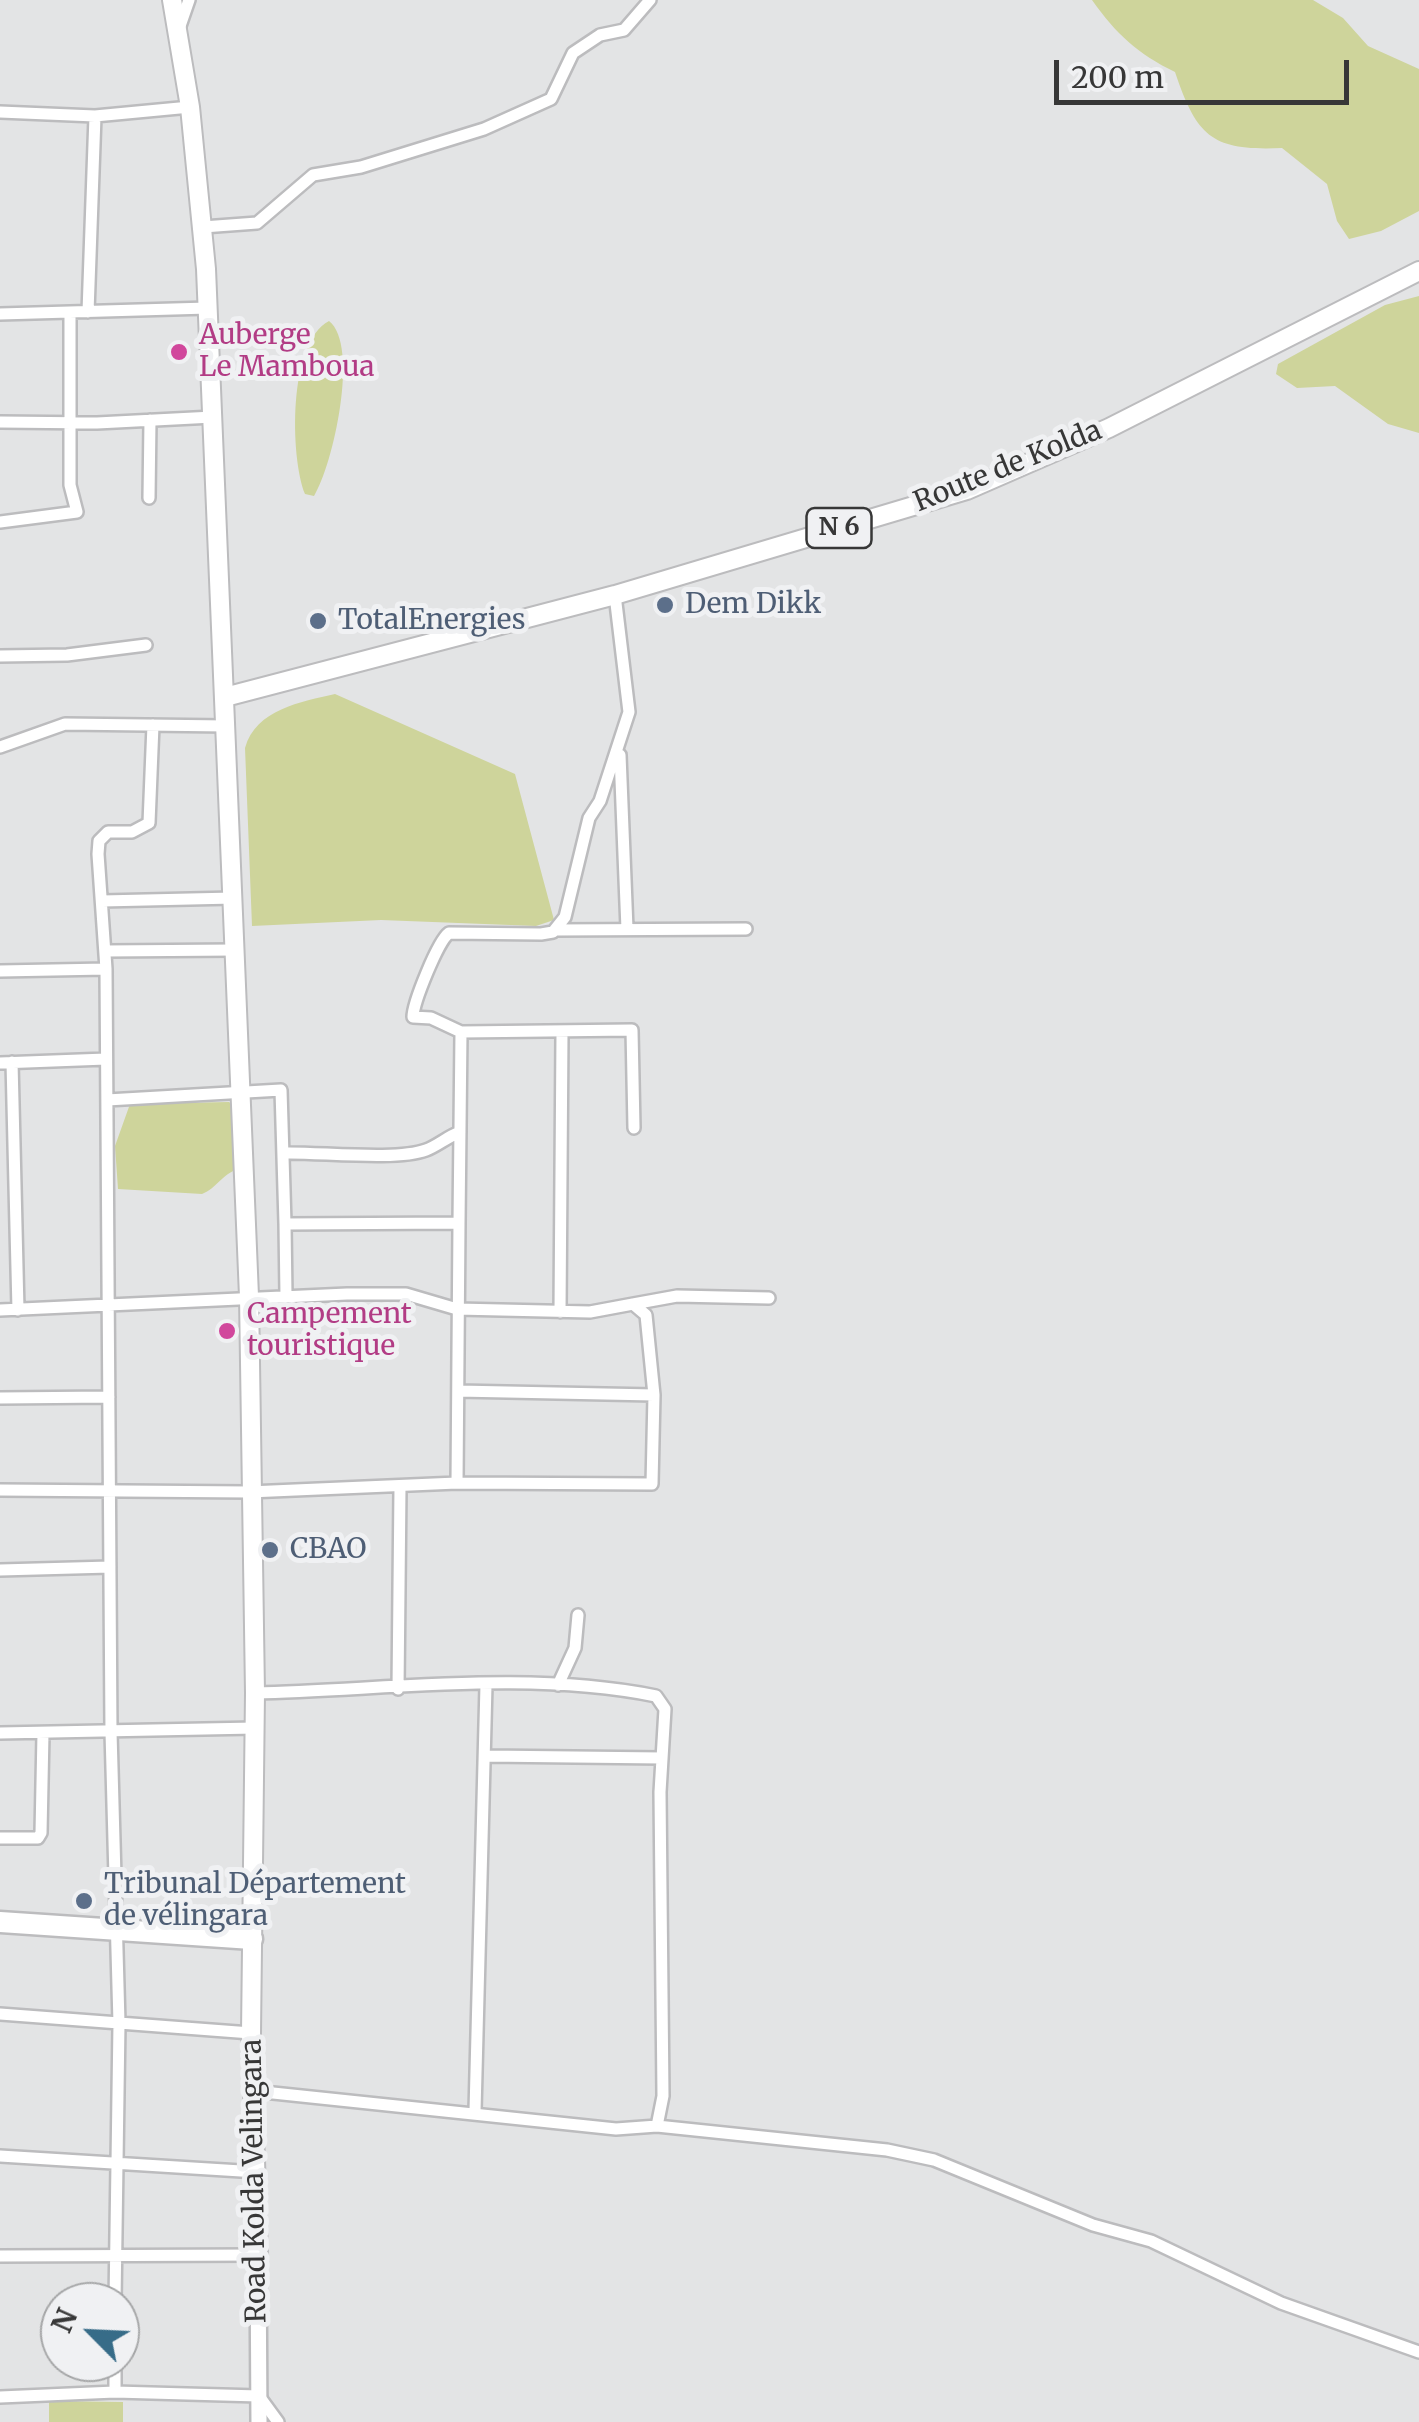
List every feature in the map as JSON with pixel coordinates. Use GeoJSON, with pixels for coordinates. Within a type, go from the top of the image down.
{"type":"FeatureCollection","features":[{"type":"Feature","properties":{"kind":"highway"},"geometry":{"type":"LineString","coordinates":[[0,1922],[252,1940]]}},
{"type":"Feature","properties":{"kind":"main road","name":"Road Kolda Velingara"},"geometry":{"type":"LineString","coordinates":[[172,0],[190,107],[208,308],[249,1296],[255,1694],[251,2033],[257,2172],[258,2422]]}},
{"type":"Feature","properties":{"kind":"main road","name":"Route de Kolda"},"geometry":{"type":"LineString","coordinates":[[225,697],[615,595],[967,490],[1109,428],[1419,270]]}},
{"type":"Feature","properties":{"kind":"street"},"geometry":{"type":"LineString","coordinates":[[178,32],[188,0]]}},
{"type":"Feature","properties":{"kind":"street"},"geometry":{"type":"LineString","coordinates":[[203,227],[257,223],[313,175],[361,167],[484,129],[551,99],[573,53],[600,35],[624,30],[650,0]]}},
{"type":"Feature","properties":{"kind":"street"},"geometry":{"type":"LineString","coordinates":[[0,112],[95,116],[190,107]]}},
{"type":"Feature","properties":{"kind":"street"},"geometry":{"type":"LineString","coordinates":[[88,312],[95,116]]}},
{"type":"Feature","properties":{"kind":"street"},"geometry":{"type":"LineString","coordinates":[[0,314],[208,308]]}},
{"type":"Feature","properties":{"kind":"street"},"geometry":{"type":"LineString","coordinates":[[0,522],[77,512],[70,485],[70,313]]}},
{"type":"Feature","properties":{"kind":"street"},"geometry":{"type":"LineString","coordinates":[[0,422],[213,417]]}},
{"type":"Feature","properties":{"kind":"street"},"geometry":{"type":"LineString","coordinates":[[149,498],[150,420]]}},
{"type":"Feature","properties":{"kind":"street"},"geometry":{"type":"LineString","coordinates":[[556,930],[565,917],[589,818],[620,746],[629,712],[615,595]]}},
{"type":"Feature","properties":{"kind":"street"},"geometry":{"type":"LineString","coordinates":[[0,656],[68,655],[146,645]]}},
{"type":"Feature","properties":{"kind":"street"},"geometry":{"type":"LineString","coordinates":[[0,747],[65,724],[227,726]]}},
{"type":"Feature","properties":{"kind":"street"},"geometry":{"type":"LineString","coordinates":[[115,2282],[118,2023],[111,1732],[106,951],[99,840],[108,832],[142,829],[152,813],[153,726]]}},
{"type":"Feature","properties":{"kind":"street"},"geometry":{"type":"LineString","coordinates":[[620,746],[627,929]]}},
{"type":"Feature","properties":{"kind":"street"},"geometry":{"type":"LineString","coordinates":[[102,900],[234,898]]}},
{"type":"Feature","properties":{"kind":"street"},"geometry":{"type":"LineString","coordinates":[[634,1128],[632,1030],[461,1032],[432,1018],[413,1017],[414,1004],[432,971],[441,939],[449,933],[746,929]]}},
{"type":"Feature","properties":{"kind":"street"},"geometry":{"type":"LineString","coordinates":[[106,951],[236,950]]}},
{"type":"Feature","properties":{"kind":"street"},"geometry":{"type":"LineString","coordinates":[[0,971],[106,969]]}},
{"type":"Feature","properties":{"kind":"street"},"geometry":{"type":"LineString","coordinates":[[458,1483],[461,1032]]}},
{"type":"Feature","properties":{"kind":"street"},"geometry":{"type":"LineString","coordinates":[[560,1312],[562,1033]]}},
{"type":"Feature","properties":{"kind":"street"},"geometry":{"type":"LineString","coordinates":[[18,1310],[6,1063],[106,1059]]}},
{"type":"Feature","properties":{"kind":"street"},"geometry":{"type":"LineString","coordinates":[[107,1100],[281,1090],[286,1296]]}},
{"type":"Feature","properties":{"kind":"street"},"geometry":{"type":"LineString","coordinates":[[285,1153],[404,1154],[429,1150],[440,1140],[460,1132]]}},
{"type":"Feature","properties":{"kind":"street"},"geometry":{"type":"LineString","coordinates":[[285,1224],[460,1223]]}},
{"type":"Feature","properties":{"kind":"street"},"geometry":{"type":"LineString","coordinates":[[0,1310],[109,1308],[249,1296],[406,1294],[457,1310],[590,1312],[677,1296],[769,1298]]}},
{"type":"Feature","properties":{"kind":"street"},"geometry":{"type":"LineString","coordinates":[[0,1490],[249,1492],[458,1483],[652,1484],[654,1395],[646,1314],[633,1304]]}},
{"type":"Feature","properties":{"kind":"street"},"geometry":{"type":"LineString","coordinates":[[458,1391],[654,1395]]}},
{"type":"Feature","properties":{"kind":"street"},"geometry":{"type":"LineString","coordinates":[[0,1398],[110,1398]]}},
{"type":"Feature","properties":{"kind":"street"},"geometry":{"type":"LineString","coordinates":[[398,1689],[400,1487]]}},
{"type":"Feature","properties":{"kind":"street"},"geometry":{"type":"LineString","coordinates":[[0,1570],[110,1567]]}},
{"type":"Feature","properties":{"kind":"street"},"geometry":{"type":"LineString","coordinates":[[558,1685],[575,1648],[578,1615]]}},
{"type":"Feature","properties":{"kind":"street"},"geometry":{"type":"LineString","coordinates":[[255,1694],[558,1685],[616,1688],[656,1696],[665,1709],[663,2096],[657,2126]]}},
{"type":"Feature","properties":{"kind":"street"},"geometry":{"type":"LineString","coordinates":[[476,2111],[486,1686]]}},
{"type":"Feature","properties":{"kind":"street"},"geometry":{"type":"LineString","coordinates":[[0,1733],[255,1728]]}},
{"type":"Feature","properties":{"kind":"street"},"geometry":{"type":"LineString","coordinates":[[0,1838],[32,1839],[42,1833],[42,1732]]}},
{"type":"Feature","properties":{"kind":"street"},"geometry":{"type":"LineString","coordinates":[[486,1756],[662,1758]]}},
{"type":"Feature","properties":{"kind":"street"},"geometry":{"type":"LineString","coordinates":[[0,2014],[251,2033]]}},
{"type":"Feature","properties":{"kind":"street"},"geometry":{"type":"LineString","coordinates":[[254,2091],[476,2111],[616,2129],[657,2126],[887,2150],[934,2160],[1093,2224],[1151,2242],[1281,2304],[1419,2352]]}},
{"type":"Feature","properties":{"kind":"street"},"geometry":{"type":"LineString","coordinates":[[0,2156],[257,2172]]}},
{"type":"Feature","properties":{"kind":"street"},"geometry":{"type":"LineString","coordinates":[[0,2256],[258,2255]]}},
{"type":"Feature","properties":{"kind":"street"},"geometry":{"type":"LineString","coordinates":[[114,2382],[114,2392]]}},
{"type":"Feature","properties":{"kind":"street"},"geometry":{"type":"LineString","coordinates":[[0,2398],[114,2392],[259,2396],[278,2422]]}},
{"type":"Feature","properties":{"kind":"green space"},"geometry":{"type":"Polygon","coordinates":[[[1092,0],[1313,0],[1343,18],[1368,46],[1419,69],[1419,211],[1381,231],[1349,239],[1337,221],[1327,184],[1282,148],[1239,147],[1210,136],[1191,112],[1175,72],[1129,42],[1092,0]]]}},
{"type":"Feature","properties":{"kind":"green space"},"geometry":{"type":"Polygon","coordinates":[[[1419,296],[1419,433],[1388,424],[1335,386],[1297,388],[1276,374],[1278,364],[1385,305],[1419,296]]]}},
{"type":"Feature","properties":{"kind":"green space"},"geometry":{"type":"Polygon","coordinates":[[[329,321],[338,334],[343,379],[329,459],[314,496],[305,494],[300,477],[296,401],[306,352],[316,333],[329,321]]]}},
{"type":"Feature","properties":{"kind":"green space"},"geometry":{"type":"Polygon","coordinates":[[[335,694],[515,774],[554,920],[536,926],[381,920],[252,926],[245,748],[259,724],[269,716],[294,704],[335,694]]]}},
{"type":"Feature","properties":{"kind":"green space"},"geometry":{"type":"Polygon","coordinates":[[[229,1102],[235,1107],[238,1169],[202,1194],[118,1189],[115,1146],[130,1104],[229,1102]]]}},
{"type":"Feature","properties":{"kind":"green space"},"geometry":{"type":"Polygon","coordinates":[[[49,2401],[123,2402],[123,2422],[49,2422],[49,2401]]]}},
{"type":"Feature","properties":{"kind":"place","name":"Auberge Le Mamboua"},"geometry":{"type":"Point","coordinates":[179,352]}},
{"type":"Feature","properties":{"kind":"place","name":"Dem Dikk"},"geometry":{"type":"Point","coordinates":[665,605]}},
{"type":"Feature","properties":{"kind":"place","name":"TotalEnergies"},"geometry":{"type":"Point","coordinates":[318,621]}},
{"type":"Feature","properties":{"kind":"place","name":"Campement touristique"},"geometry":{"type":"Point","coordinates":[227,1331]}},
{"type":"Feature","properties":{"kind":"place","name":"CBAO"},"geometry":{"type":"Point","coordinates":[270,1550]}},
{"type":"Feature","properties":{"kind":"place","name":"Tribunal Département de vélingara"},"geometry":{"type":"Point","coordinates":[84,1901]}}]}
